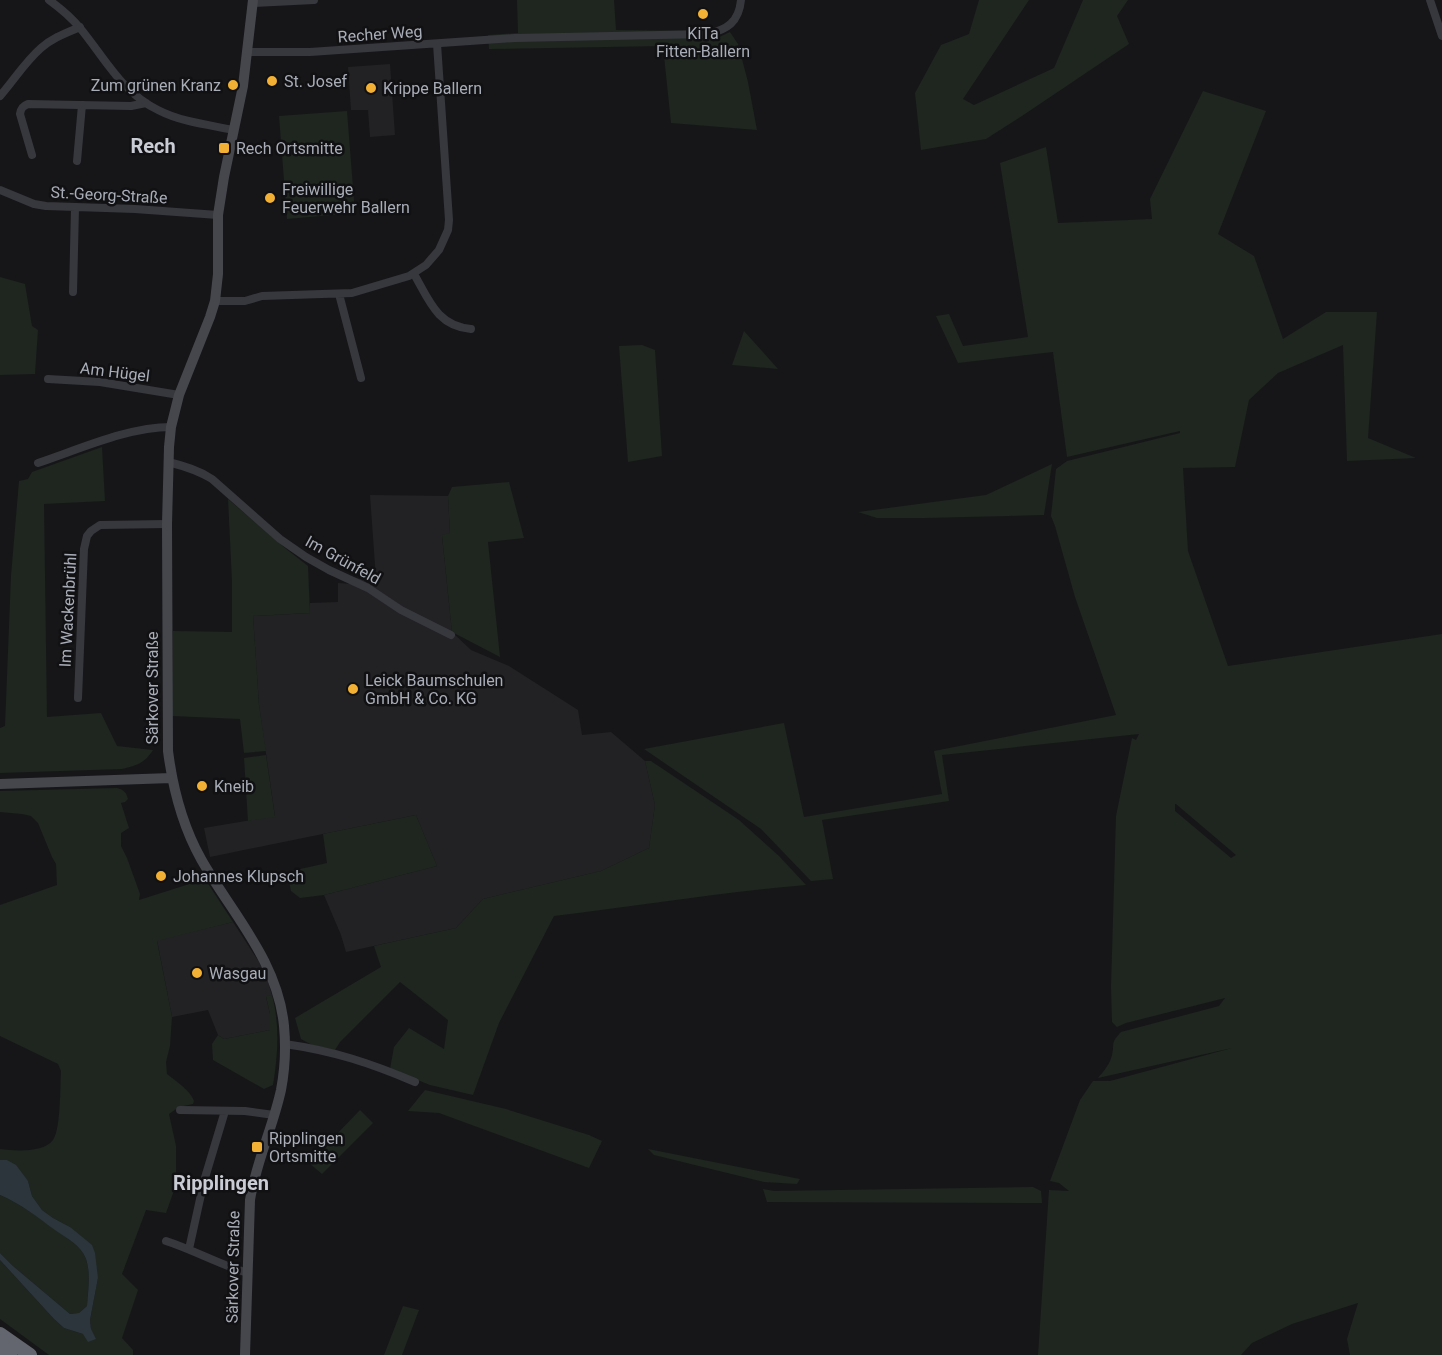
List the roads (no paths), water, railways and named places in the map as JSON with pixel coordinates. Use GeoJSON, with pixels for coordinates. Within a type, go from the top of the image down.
{"type":"FeatureCollection","features":[{"type":"Feature","properties":{"kind":"highway"},"geometry":{"type":"LineString","coordinates":[[0,1334],[30,1355]]}},
{"type":"Feature","properties":{"kind":"highway"},"geometry":{"type":"LineString","coordinates":[[0,1348],[10,1355]]}},
{"type":"Feature","properties":{"kind":"main road","name":"Särkover Straße"},"geometry":{"type":"LineString","coordinates":[[245,1355],[252,1183],[281,1089],[285,1044],[281,1001],[271,974],[249,932],[193,844],[181,816],[171,778],[168,751],[167,524],[171,427],[179,395],[215,301],[218,274],[218,216],[243,86],[253,2]]}},
{"type":"Feature","properties":{"kind":"main road"},"geometry":{"type":"LineString","coordinates":[[0,783],[171,778]]}},
{"type":"Feature","properties":{"kind":"street"},"geometry":{"type":"LineString","coordinates":[[49,0],[80,27],[123,84],[146,103],[172,116],[234,130]]}},
{"type":"Feature","properties":{"kind":"street"},"geometry":{"type":"LineString","coordinates":[[253,2],[314,0]]}},
{"type":"Feature","properties":{"kind":"street","name":"Recher Weg"},"geometry":{"type":"LineString","coordinates":[[247,52],[310,52],[515,38],[706,34],[719,32],[732,23],[738,14],[741,0]]}},
{"type":"Feature","properties":{"kind":"street"},"geometry":{"type":"LineString","coordinates":[[1431,0],[1442,36]]}},
{"type":"Feature","properties":{"kind":"street"},"geometry":{"type":"LineString","coordinates":[[0,96],[42,47],[51,40],[80,27]]}},
{"type":"Feature","properties":{"kind":"street"},"geometry":{"type":"LineString","coordinates":[[215,301],[250,300],[262,296],[352,293],[414,274],[426,265],[439,250],[448,230],[449,220],[437,44]]}},
{"type":"Feature","properties":{"kind":"street"},"geometry":{"type":"LineString","coordinates":[[32,155],[20,114],[20,109],[28,104],[132,106],[146,103]]}},
{"type":"Feature","properties":{"kind":"street"},"geometry":{"type":"LineString","coordinates":[[77,161],[82,105]]}},
{"type":"Feature","properties":{"kind":"street","name":"St.-Georg-Straße"},"geometry":{"type":"LineString","coordinates":[[0,190],[34,204],[46,206],[135,209],[218,216]]}},
{"type":"Feature","properties":{"kind":"street"},"geometry":{"type":"LineString","coordinates":[[74,292],[75,208]]}},
{"type":"Feature","properties":{"kind":"street"},"geometry":{"type":"LineString","coordinates":[[414,274],[441,317],[454,326],[471,329]]}},
{"type":"Feature","properties":{"kind":"street"},"geometry":{"type":"LineString","coordinates":[[339,294],[361,378]]}},
{"type":"Feature","properties":{"kind":"street","name":"Am Hügel"},"geometry":{"type":"LineString","coordinates":[[48,379],[100,382],[179,395]]}},
{"type":"Feature","properties":{"kind":"street"},"geometry":{"type":"LineString","coordinates":[[38,463],[128,433],[157,427],[171,427]]}},
{"type":"Feature","properties":{"kind":"street","name":"Im Grünfeld"},"geometry":{"type":"LineString","coordinates":[[168,462],[182,465],[212,479],[280,539],[306,557],[368,588],[401,610],[451,635]]}},
{"type":"Feature","properties":{"kind":"street","name":"Im Wackenbrühl"},"geometry":{"type":"LineString","coordinates":[[78,698],[84,549],[87,536],[90,531],[100,525],[167,524]]}},
{"type":"Feature","properties":{"kind":"street"},"geometry":{"type":"LineString","coordinates":[[285,1044],[334,1053],[377,1066],[415,1082]]}},
{"type":"Feature","properties":{"kind":"street"},"geometry":{"type":"LineString","coordinates":[[180,1110],[245,1111],[274,1115]]}},
{"type":"Feature","properties":{"kind":"street"},"geometry":{"type":"LineString","coordinates":[[189,1249],[204,1181],[225,1111]]}},
{"type":"Feature","properties":{"kind":"street"},"geometry":{"type":"LineString","coordinates":[[166,1241],[248,1273]]}},
{"type":"Feature","properties":{"kind":"place","name":"KiTa Fitten-Ballern"},"geometry":{"type":"Point","coordinates":[703,14]}},
{"type":"Feature","properties":{"kind":"place","name":"St. Josef"},"geometry":{"type":"Point","coordinates":[272,81]}},
{"type":"Feature","properties":{"kind":"place","name":"Zum grünen Kranz"},"geometry":{"type":"Point","coordinates":[233,85]}},
{"type":"Feature","properties":{"kind":"place","name":"Krippe Ballern"},"geometry":{"type":"Point","coordinates":[371,88]}},
{"type":"Feature","properties":{"kind":"place","name":"Rech Ortsmitte"},"geometry":{"type":"Point","coordinates":[224,148]}},
{"type":"Feature","properties":{"kind":"place","name":"Freiwillige Feuerwehr Ballern"},"geometry":{"type":"Point","coordinates":[270,198]}},
{"type":"Feature","properties":{"kind":"place","name":"Leick Baumschulen GmbH & Co. KG"},"geometry":{"type":"Point","coordinates":[353,689]}},
{"type":"Feature","properties":{"kind":"place","name":"Kneib"},"geometry":{"type":"Point","coordinates":[202,786]}},
{"type":"Feature","properties":{"kind":"place","name":"Johannes Klupsch"},"geometry":{"type":"Point","coordinates":[161,876]}},
{"type":"Feature","properties":{"kind":"place","name":"Wasgau"},"geometry":{"type":"Point","coordinates":[197,973]}},
{"type":"Feature","properties":{"kind":"place","name":"Ripplingen Ortsmitte"},"geometry":{"type":"Point","coordinates":[257,1147]}},
{"type":"Feature","properties":{"kind":"district","name":"Rech"},"geometry":{"type":"Point","coordinates":[153,146]}},
{"type":"Feature","properties":{"kind":"district","name":"Ripplingen"},"geometry":{"type":"Point","coordinates":[221,1183]}}]}
